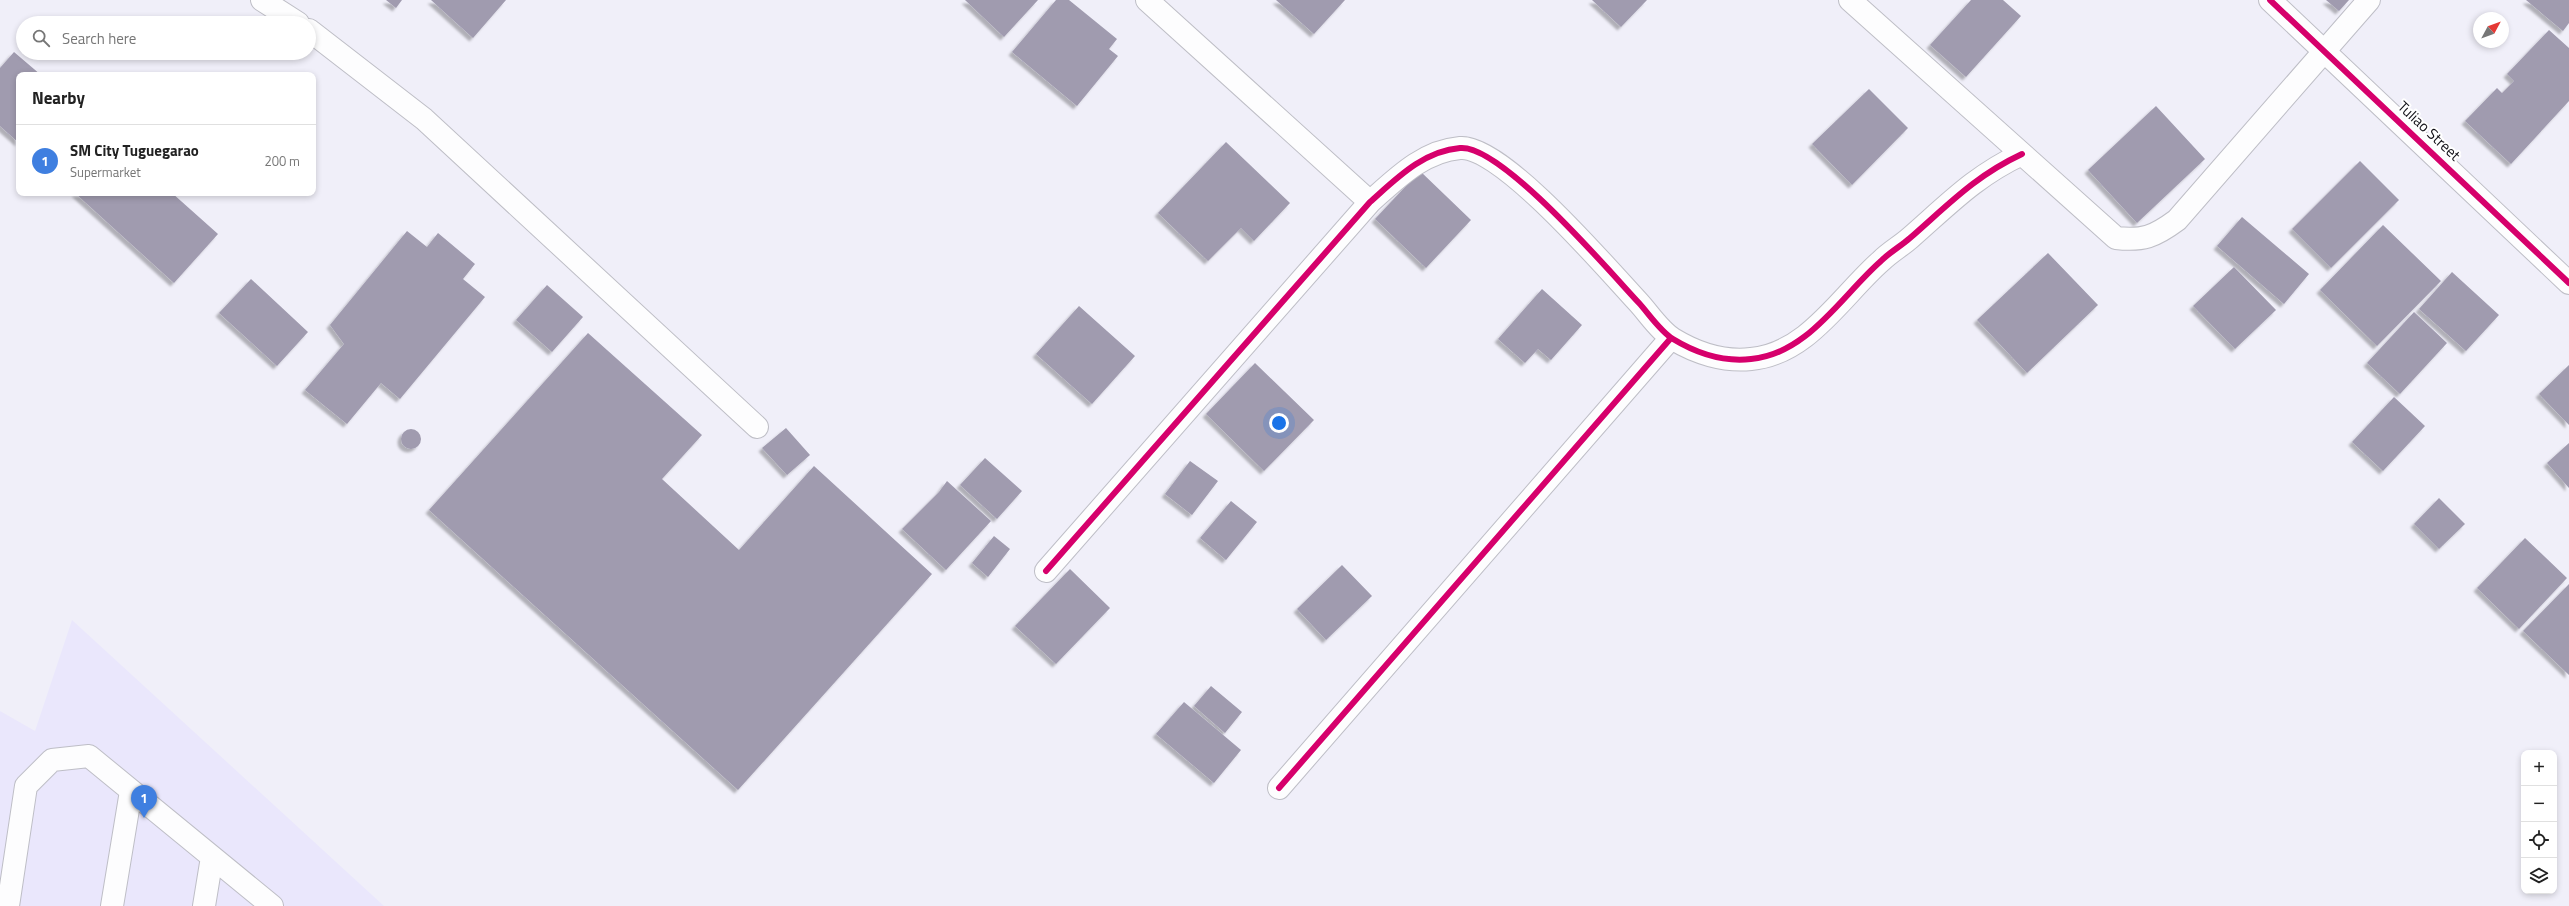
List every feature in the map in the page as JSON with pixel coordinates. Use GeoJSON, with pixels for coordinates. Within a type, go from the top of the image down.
{"type":"FeatureCollection","features":[{"type":"Feature","properties":{"kind":"street"},"geometry":{"type":"LineString","coordinates":[[262,0],[287,16]]}},
{"type":"Feature","properties":{"kind":"street"},"geometry":{"type":"LineString","coordinates":[[1147,0],[1370,202]]}},
{"type":"Feature","properties":{"kind":"street"},"geometry":{"type":"LineString","coordinates":[[1850,0],[2116,238],[2136,240],[2158,234],[2177,220],[2369,0]]}},
{"type":"Feature","properties":{"kind":"street","name":"Tuliao Street"},"geometry":{"type":"LineString","coordinates":[[2270,0],[2569,283]]}},
{"type":"Feature","properties":{"kind":"street"},"geometry":{"type":"LineString","coordinates":[[316,35],[424,119],[757,427]]}},
{"type":"Feature","properties":{"kind":"street"},"geometry":{"type":"LineString","coordinates":[[1046,571],[1370,202],[1409,168],[1437,153],[1462,147],[1484,154],[1506,167],[1578,237],[1671,338],[1697,350],[1727,360],[1754,359],[1786,348],[1816,327],[1880,261],[1974,181],[1994,167],[2022,154]]}},
{"type":"Feature","properties":{"kind":"street"},"geometry":{"type":"LineString","coordinates":[[1279,788],[1671,338]]}},
{"type":"Feature","properties":{"kind":"street"},"geometry":{"type":"LineString","coordinates":[[8,906],[26,786],[52,760],[89,756],[272,906]]}},
{"type":"Feature","properties":{"kind":"street"},"geometry":{"type":"LineString","coordinates":[[112,906],[131,791]]}},
{"type":"Feature","properties":{"kind":"street"},"geometry":{"type":"LineString","coordinates":[[204,906],[212,856]]}},
{"type":"Feature","properties":{"kind":"shaded area"},"geometry":{"type":"Polygon","coordinates":[[[72,620],[384,906],[0,906],[0,711],[35,731],[72,620]]]}},
{"type":"Feature","properties":{"kind":"building"},"geometry":{"type":"Polygon","coordinates":[[[386,0],[402,0],[396,8],[386,0]]]}},
{"type":"Feature","properties":{"kind":"building"},"geometry":{"type":"Polygon","coordinates":[[[431,0],[506,0],[473,38],[431,0]]]}},
{"type":"Feature","properties":{"kind":"building"},"geometry":{"type":"Polygon","coordinates":[[[965,0],[1038,0],[1004,37],[965,0]]]}},
{"type":"Feature","properties":{"kind":"building"},"geometry":{"type":"Polygon","coordinates":[[[1056,0],[1069,0],[1117,39],[1109,49],[1118,56],[1077,106],[1012,52],[1056,0]]]}},
{"type":"Feature","properties":{"kind":"building"},"geometry":{"type":"Polygon","coordinates":[[[1276,0],[1345,0],[1314,34],[1276,0]]]}},
{"type":"Feature","properties":{"kind":"building"},"geometry":{"type":"Polygon","coordinates":[[[1592,0],[1647,0],[1621,27],[1592,0]]]}},
{"type":"Feature","properties":{"kind":"building"},"geometry":{"type":"Polygon","coordinates":[[[1971,0],[2003,0],[2021,16],[1966,77],[1930,45],[1971,0]]]}},
{"type":"Feature","properties":{"kind":"building"},"geometry":{"type":"Polygon","coordinates":[[[2326,0],[2349,0],[2339,11],[2326,0]]]}},
{"type":"Feature","properties":{"kind":"building"},"geometry":{"type":"Polygon","coordinates":[[[2526,0],[2569,0],[2569,23],[2563,31],[2526,0]]]}},
{"type":"Feature","properties":{"kind":"building"},"geometry":{"type":"Polygon","coordinates":[[[2549,30],[2569,48],[2569,101],[2511,164],[2465,121],[2497,88],[2502,93],[2514,81],[2507,74],[2549,30]]]}},
{"type":"Feature","properties":{"kind":"building"},"geometry":{"type":"Polygon","coordinates":[[[14,52],[16,54],[16,60],[23,60],[37,72],[16,72],[16,140],[0,126],[0,68],[14,52]]]}},
{"type":"Feature","properties":{"kind":"building"},"geometry":{"type":"Polygon","coordinates":[[[1869,89],[1908,128],[1852,185],[1812,144],[1869,89]]]}},
{"type":"Feature","properties":{"kind":"building"},"geometry":{"type":"Polygon","coordinates":[[[2156,106],[2205,159],[2137,223],[2088,170],[2156,106]]]}},
{"type":"Feature","properties":{"kind":"building"},"geometry":{"type":"Polygon","coordinates":[[[1226,142],[1290,203],[1254,241],[1241,228],[1208,261],[1158,213],[1226,142]]]}},
{"type":"Feature","properties":{"kind":"building"},"geometry":{"type":"Polygon","coordinates":[[[2360,161],[2399,200],[2331,268],[2292,229],[2360,161]]]}},
{"type":"Feature","properties":{"kind":"building"},"geometry":{"type":"Polygon","coordinates":[[[1420,171],[1471,220],[1426,268],[1375,219],[1420,171]]]}},
{"type":"Feature","properties":{"kind":"building"},"geometry":{"type":"Polygon","coordinates":[[[78,196],[175,196],[218,234],[174,283],[78,196]]]}},
{"type":"Feature","properties":{"kind":"building"},"geometry":{"type":"Polygon","coordinates":[[[2242,217],[2309,274],[2284,304],[2217,246],[2242,217]]]}},
{"type":"Feature","properties":{"kind":"building"},"geometry":{"type":"Polygon","coordinates":[[[2383,225],[2441,281],[2377,346],[2320,290],[2383,225]]]}},
{"type":"Feature","properties":{"kind":"building"},"geometry":{"type":"Polygon","coordinates":[[[407,231],[427,247],[438,233],[475,264],[463,279],[485,297],[400,399],[381,383],[347,424],[305,390],[344,344],[330,325],[407,231]]]}},
{"type":"Feature","properties":{"kind":"building"},"geometry":{"type":"Polygon","coordinates":[[[2048,253],[2098,305],[2027,373],[1977,320],[2048,253]]]}},
{"type":"Feature","properties":{"kind":"building"},"geometry":{"type":"Polygon","coordinates":[[[2234,267],[2276,310],[2235,349],[2193,306],[2234,267]]]}},
{"type":"Feature","properties":{"kind":"building"},"geometry":{"type":"Polygon","coordinates":[[[2452,272],[2499,315],[2466,351],[2419,309],[2452,272]]]}},
{"type":"Feature","properties":{"kind":"building"},"geometry":{"type":"Polygon","coordinates":[[[251,279],[308,332],[277,366],[219,313],[251,279]]]}},
{"type":"Feature","properties":{"kind":"building"},"geometry":{"type":"Polygon","coordinates":[[[547,285],[583,317],[552,352],[516,320],[547,285]]]}},
{"type":"Feature","properties":{"kind":"building"},"geometry":{"type":"Polygon","coordinates":[[[1542,289],[1582,325],[1551,360],[1538,349],[1525,363],[1498,339],[1542,289]]]}},
{"type":"Feature","properties":{"kind":"building"},"geometry":{"type":"Polygon","coordinates":[[[1079,306],[1135,356],[1092,404],[1036,354],[1079,306]]]}},
{"type":"Feature","properties":{"kind":"building"},"geometry":{"type":"Polygon","coordinates":[[[2414,312],[2447,343],[2400,394],[2367,363],[2414,312]]]}},
{"type":"Feature","properties":{"kind":"building"},"geometry":{"type":"Polygon","coordinates":[[[588,333],[702,435],[662,479],[739,550],[814,466],[932,574],[738,790],[429,510],[588,333]]]}},
{"type":"Feature","properties":{"kind":"building"},"geometry":{"type":"Polygon","coordinates":[[[1255,363],[1314,420],[1264,471],[1206,414],[1255,363]]]}},
{"type":"Feature","properties":{"kind":"building"},"geometry":{"type":"Polygon","coordinates":[[[2569,365],[2569,425],[2539,394],[2569,365]]]}},
{"type":"Feature","properties":{"kind":"building"},"geometry":{"type":"Polygon","coordinates":[[[2394,397],[2425,426],[2383,471],[2352,442],[2394,397]]]}},
{"type":"Feature","properties":{"kind":"building"},"geometry":{"type":"Polygon","coordinates":[[[786,428],[810,455],[787,475],[762,448],[786,428]]]}},
{"type":"Feature","properties":{"kind":"building"},"geometry":{"type":"Polygon","coordinates":[[[407,429],[415,429],[421,435],[421,443],[415,449],[407,449],[401,443],[401,435],[407,429]]]}},
{"type":"Feature","properties":{"kind":"building"},"geometry":{"type":"Polygon","coordinates":[[[2569,443],[2569,488],[2547,463],[2569,443]]]}},
{"type":"Feature","properties":{"kind":"building"},"geometry":{"type":"Polygon","coordinates":[[[985,458],[1022,491],[997,519],[960,485],[985,458]]]}},
{"type":"Feature","properties":{"kind":"building"},"geometry":{"type":"Polygon","coordinates":[[[1190,461],[1218,481],[1192,515],[1165,494],[1190,461]]]}},
{"type":"Feature","properties":{"kind":"building"},"geometry":{"type":"Polygon","coordinates":[[[947,481],[991,521],[946,570],[902,529],[939,492],[947,481]]]}},
{"type":"Feature","properties":{"kind":"building"},"geometry":{"type":"Polygon","coordinates":[[[2439,498],[2465,524],[2439,549],[2414,524],[2439,498]]]}},
{"type":"Feature","properties":{"kind":"building"},"geometry":{"type":"Polygon","coordinates":[[[1231,501],[1257,522],[1226,560],[1200,538],[1231,501]]]}},
{"type":"Feature","properties":{"kind":"building"},"geometry":{"type":"Polygon","coordinates":[[[994,536],[1010,549],[988,577],[972,563],[994,536]]]}},
{"type":"Feature","properties":{"kind":"building"},"geometry":{"type":"Polygon","coordinates":[[[2525,538],[2567,578],[2519,629],[2477,588],[2525,538]]]}},
{"type":"Feature","properties":{"kind":"building"},"geometry":{"type":"Polygon","coordinates":[[[1342,565],[1372,596],[1326,640],[1297,609],[1342,565]]]}},
{"type":"Feature","properties":{"kind":"building"},"geometry":{"type":"Polygon","coordinates":[[[1070,569],[1110,608],[1056,664],[1015,626],[1070,569]]]}},
{"type":"Feature","properties":{"kind":"building"},"geometry":{"type":"Polygon","coordinates":[[[2569,584],[2569,675],[2523,631],[2569,584]]]}},
{"type":"Feature","properties":{"kind":"building"},"geometry":{"type":"Polygon","coordinates":[[[1211,686],[1242,712],[1225,733],[1194,706],[1211,686]]]}},
{"type":"Feature","properties":{"kind":"building"},"geometry":{"type":"Polygon","coordinates":[[[1184,702],[1241,750],[1214,783],[1156,734],[1184,702]]]}},
{"type":"Feature","properties":{"kind":"cycle path"},"geometry":{"type":"LineString","coordinates":[[2270,0],[2569,283]]}},
{"type":"Feature","properties":{"kind":"cycle path"},"geometry":{"type":"LineString","coordinates":[[1046,571],[1370,202],[1400,176],[1422,160],[1434,154],[1460,148],[1478,152],[1501,166],[1554,212],[1668,336],[1682,344],[1710,355],[1721,358],[1741,360],[1771,355],[1790,346],[1807,335],[1823,321],[1884,258],[1910,238],[1950,202],[1976,181],[2022,154]]}},
{"type":"Feature","properties":{"kind":"cycle path"},"geometry":{"type":"LineString","coordinates":[[1279,788],[1671,338]]}},
{"type":"Feature","properties":{"kind":"place","name":"SM City Tuguegarao"},"geometry":{"type":"Point","coordinates":[144,818]}}]}
